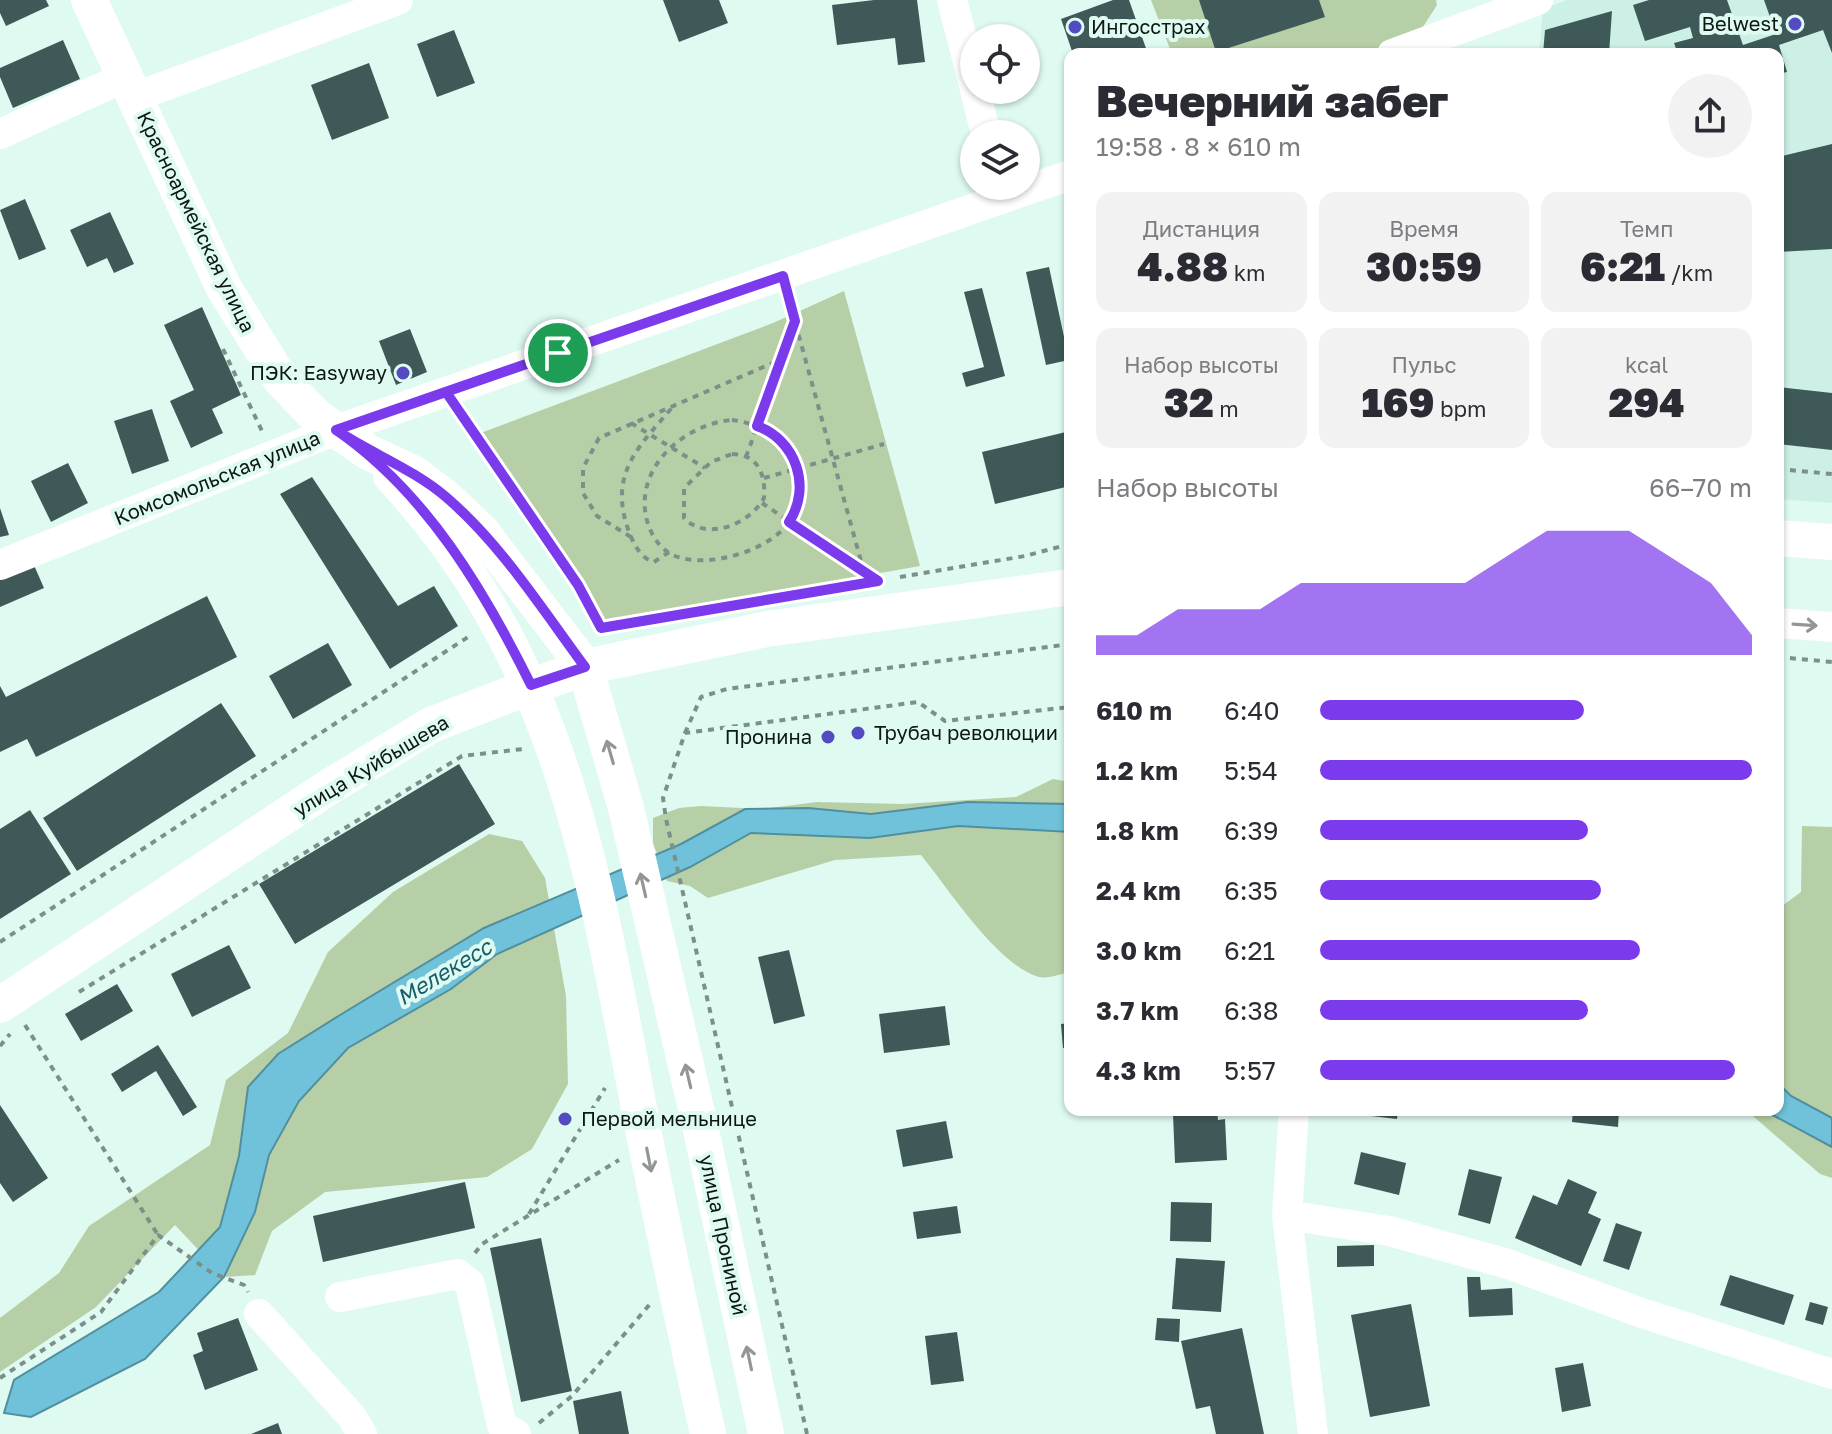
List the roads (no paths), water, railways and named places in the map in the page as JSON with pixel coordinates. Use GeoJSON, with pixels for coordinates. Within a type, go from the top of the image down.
{"type":"FeatureCollection","features":[{"type":"Feature","properties":{"kind":"main road","name":"Красноармейская улица"},"geometry":{"type":"LineString","coordinates":[[89,0],[224,288],[263,357],[299,401],[368,452],[413,473],[445,497],[481,531],[585,667]]}},
{"type":"Feature","properties":{"kind":"main road","name":"Красноармейская улица"},"geometry":{"type":"LineString","coordinates":[[368,452],[426,515],[479,585],[531,685],[584,839],[708,1434]]}},
{"type":"Feature","properties":{"kind":"main road"},"geometry":{"type":"LineString","coordinates":[[1784,538],[1832,542]]}},
{"type":"Feature","properties":{"kind":"main road","name":"улица Куйбышева"},"geometry":{"type":"LineString","coordinates":[[13,1015],[329,787],[431,725],[585,667],[825,619],[1064,588]]}},
{"type":"Feature","properties":{"kind":"main road","name":"улица Прониной"},"geometry":{"type":"LineString","coordinates":[[585,667],[630,828],[701,1130],[766,1434]]}},
{"type":"Feature","properties":{"kind":"street"},"geometry":{"type":"LineString","coordinates":[[0,134],[130,87],[398,0]]}},
{"type":"Feature","properties":{"kind":"street"},"geometry":{"type":"LineString","coordinates":[[952,0],[960,31]]}},
{"type":"Feature","properties":{"kind":"street"},"geometry":{"type":"LineString","coordinates":[[1408,48],[1538,0]]}},
{"type":"Feature","properties":{"kind":"street","name":"Комсомольская улица"},"geometry":{"type":"LineString","coordinates":[[1040,183],[1064,177]]}},
{"type":"Feature","properties":{"kind":"street","name":"Комсомольская улица"},"geometry":{"type":"LineString","coordinates":[[0,565],[336,430],[783,276],[983,200]]}},
{"type":"Feature","properties":{"kind":"street"},"geometry":{"type":"LineString","coordinates":[[1784,623],[1832,627]]}},
{"type":"Feature","properties":{"kind":"street"},"geometry":{"type":"LineString","coordinates":[[1294,1116],[1287,1215],[1313,1434]]}},
{"type":"Feature","properties":{"kind":"street"},"geometry":{"type":"LineString","coordinates":[[1287,1215],[1389,1231],[1508,1264],[1642,1313],[1832,1374]]}},
{"type":"Feature","properties":{"kind":"street"},"geometry":{"type":"LineString","coordinates":[[340,1297],[458,1274],[470,1284],[502,1426],[527,1429]]}},
{"type":"Feature","properties":{"kind":"street"},"geometry":{"type":"LineString","coordinates":[[259,1314],[352,1417],[362,1434]]}},
{"type":"Feature","properties":{"kind":"water","name":"Мелекесс"},"geometry":{"type":"Polygon","coordinates":[[[968,802],[1064,804],[1064,832],[958,826],[870,838],[751,833],[690,867],[497,954],[451,989],[348,1048],[299,1101],[269,1155],[255,1212],[224,1277],[145,1359],[31,1417],[4,1413],[14,1380],[159,1292],[220,1227],[239,1156],[248,1087],[278,1054],[484,928],[681,844],[745,809],[808,808],[871,814],[968,802]]]}},
{"type":"Feature","properties":{"kind":"water"},"geometry":{"type":"Polygon","coordinates":[[[1784,1089],[1832,1118],[1832,1147],[1774,1116],[1784,1116],[1784,1089]]]}},
{"type":"Feature","properties":{"kind":"place","name":"Belwest"},"geometry":{"type":"Point","coordinates":[1795,24]}},
{"type":"Feature","properties":{"kind":"place","name":"Ингосстрах"},"geometry":{"type":"Point","coordinates":[1075,27]}},
{"type":"Feature","properties":{"kind":"place","name":"ПЭК: Easyway"},"geometry":{"type":"Point","coordinates":[403,373]}},
{"type":"Feature","properties":{"kind":"place","name":"Трубач революции"},"geometry":{"type":"Point","coordinates":[858,733]}},
{"type":"Feature","properties":{"kind":"place","name":"Пронина"},"geometry":{"type":"Point","coordinates":[828,737]}},
{"type":"Feature","properties":{"kind":"place","name":"Первой мельнице"},"geometry":{"type":"Point","coordinates":[565,1119]}}]}
